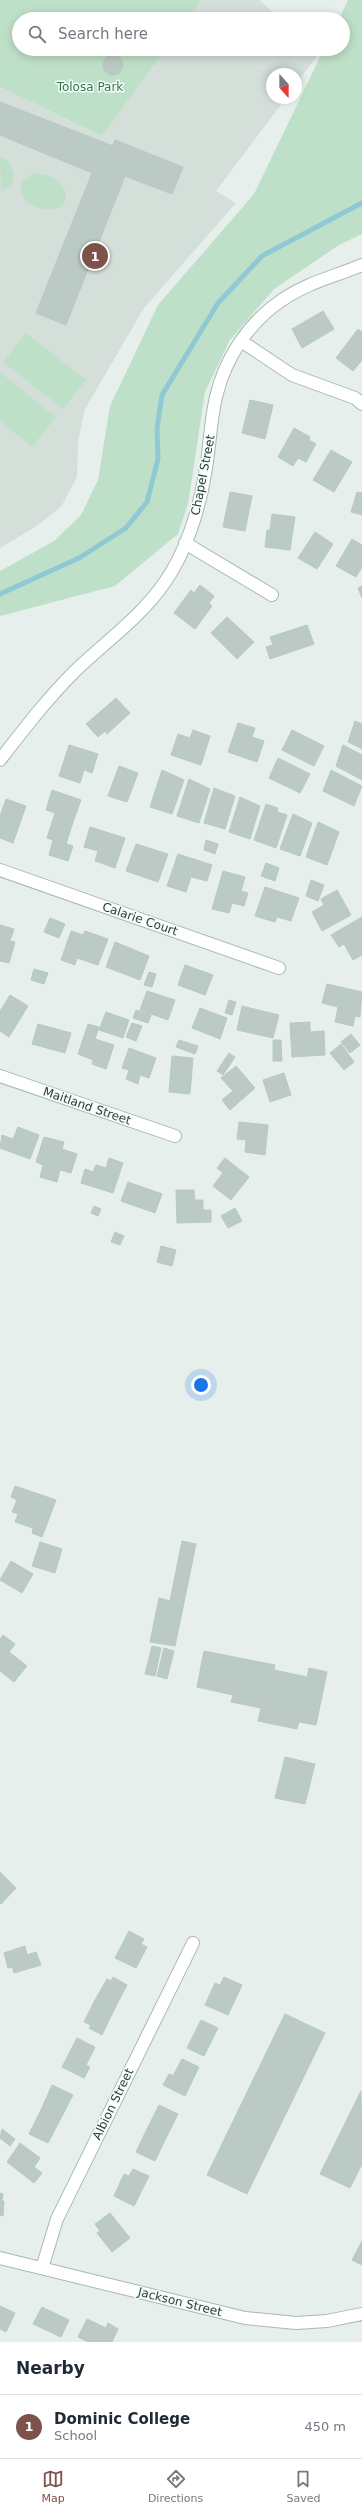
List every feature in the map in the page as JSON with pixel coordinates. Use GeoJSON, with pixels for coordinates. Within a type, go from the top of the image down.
{"type":"FeatureCollection","features":[{"type":"Feature","properties":{"kind":"street","name":"Chapel Street"},"geometry":{"type":"LineString","coordinates":[[0,760],[32,718],[68,678],[152,598],[165,582],[185,543],[201,495],[216,397],[223,375],[241,341],[264,314],[283,299],[305,287],[362,265]]}},
{"type":"Feature","properties":{"kind":"street"},"geometry":{"type":"LineString","coordinates":[[241,341],[292,375],[355,398],[362,404]]}},
{"type":"Feature","properties":{"kind":"street"},"geometry":{"type":"LineString","coordinates":[[185,543],[272,595]]}},
{"type":"Feature","properties":{"kind":"street","name":"Calarie Court"},"geometry":{"type":"LineString","coordinates":[[0,870],[279,968]]}},
{"type":"Feature","properties":{"kind":"street","name":"Maitland Street"},"geometry":{"type":"LineString","coordinates":[[0,1076],[175,1136]]}},
{"type":"Feature","properties":{"kind":"street","name":"Albion Street"},"geometry":{"type":"LineString","coordinates":[[42,2268],[57,2219],[193,1943]]}},
{"type":"Feature","properties":{"kind":"street","name":"Jackson Street"},"geometry":{"type":"LineString","coordinates":[[0,2258],[252,2319],[296,2323],[327,2321],[362,2314]]}},
{"type":"Feature","properties":{"kind":"shaded area"},"geometry":{"type":"Polygon","coordinates":[[[201,0],[259,0],[273,12],[192,12],[201,0]]]}},
{"type":"Feature","properties":{"kind":"shaded area"},"geometry":{"type":"Polygon","coordinates":[[[161,56],[317,56],[302,76],[302,68],[266,68],[266,104],[281,104],[216,191],[236,203],[144,308],[85,409],[78,442],[77,477],[61,507],[35,527],[0,548],[0,87],[102,136],[161,56]]]}},
{"type":"Feature","properties":{"kind":"green space","name":"Tolosa Park"},"geometry":{"type":"Polygon","coordinates":[[[0,0],[201,0],[192,12],[12,12],[12,56],[161,56],[102,136],[0,87],[0,0]]]}},
{"type":"Feature","properties":{"kind":"green space"},"geometry":{"type":"Polygon","coordinates":[[[348,0],[362,0],[362,234],[339,245],[274,289],[230,340],[205,392],[188,504],[178,534],[115,586],[0,616],[0,571],[54,541],[81,515],[98,480],[110,406],[158,305],[254,194],[297,104],[302,104],[302,95],[321,56],[350,56],[350,12],[342,12],[348,0]]]}},
{"type":"Feature","properties":{"kind":"green space"},"geometry":{"type":"Polygon","coordinates":[[[0,157],[8,160],[14,174],[12,184],[1,191],[0,157]]]}},
{"type":"Feature","properties":{"kind":"green space"},"geometry":{"type":"Polygon","coordinates":[[[35,173],[52,177],[61,183],[66,193],[66,199],[62,206],[48,210],[40,209],[27,202],[21,190],[22,182],[35,173]]]}},
{"type":"Feature","properties":{"kind":"green space"},"geometry":{"type":"Polygon","coordinates":[[[26,333],[86,380],[63,409],[3,362],[26,333]]]}},
{"type":"Feature","properties":{"kind":"green space"},"geometry":{"type":"Polygon","coordinates":[[[0,372],[56,417],[32,447],[0,421],[0,372]]]}},
{"type":"Feature","properties":{"kind":"building"},"geometry":{"type":"Polygon","coordinates":[[[109,56],[117,56],[122,61],[122,69],[117,74],[109,74],[104,69],[104,61],[109,56]]]}},
{"type":"Feature","properties":{"kind":"building"},"geometry":{"type":"Polygon","coordinates":[[[0,102],[113,146],[115,140],[183,167],[172,194],[125,176],[66,325],[36,313],[92,173],[0,135],[0,102]]]}},
{"type":"Feature","properties":{"kind":"building"},"geometry":{"type":"Polygon","coordinates":[[[323,311],[334,329],[302,348],[292,329],[323,311]]]}},
{"type":"Feature","properties":{"kind":"building"},"geometry":{"type":"Polygon","coordinates":[[[358,329],[362,332],[362,360],[353,371],[336,358],[358,329]]]}},
{"type":"Feature","properties":{"kind":"building"},"geometry":{"type":"Polygon","coordinates":[[[250,400],[273,405],[265,439],[242,433],[250,400]]]}},
{"type":"Feature","properties":{"kind":"building"},"geometry":{"type":"Polygon","coordinates":[[[294,428],[310,437],[309,440],[316,444],[306,462],[298,458],[293,466],[278,457],[294,428]]]}},
{"type":"Feature","properties":{"kind":"building"},"geometry":{"type":"Polygon","coordinates":[[[331,450],[352,462],[334,492],[313,480],[331,450]]]}},
{"type":"Feature","properties":{"kind":"building"},"geometry":{"type":"Polygon","coordinates":[[[230,492],[252,496],[245,531],[223,527],[230,492]]]}},
{"type":"Feature","properties":{"kind":"building"},"geometry":{"type":"Polygon","coordinates":[[[357,492],[362,493],[362,515],[351,512],[357,492]]]}},
{"type":"Feature","properties":{"kind":"building"},"geometry":{"type":"Polygon","coordinates":[[[272,514],[295,517],[290,550],[265,547],[267,530],[270,530],[272,514]]]}},
{"type":"Feature","properties":{"kind":"building"},"geometry":{"type":"Polygon","coordinates":[[[315,532],[333,544],[317,569],[298,558],[315,532]]]}},
{"type":"Feature","properties":{"kind":"building"},"geometry":{"type":"Polygon","coordinates":[[[352,539],[362,545],[362,567],[356,577],[336,566],[352,539]]]}},
{"type":"Feature","properties":{"kind":"building"},"geometry":{"type":"Polygon","coordinates":[[[200,585],[214,596],[209,603],[212,606],[195,629],[174,613],[191,590],[194,593],[200,585]]]}},
{"type":"Feature","properties":{"kind":"building"},"geometry":{"type":"Polygon","coordinates":[[[362,586],[362,598],[358,588],[362,586]]]}},
{"type":"Feature","properties":{"kind":"building"},"geometry":{"type":"Polygon","coordinates":[[[227,617],[254,642],[237,659],[211,633],[227,617]]]}},
{"type":"Feature","properties":{"kind":"building"},"geometry":{"type":"Polygon","coordinates":[[[307,625],[314,644],[270,659],[266,647],[273,645],[270,637],[307,625]]]}},
{"type":"Feature","properties":{"kind":"building"},"geometry":{"type":"Polygon","coordinates":[[[116,698],[130,713],[107,734],[105,731],[98,737],[86,724],[116,698]]]}},
{"type":"Feature","properties":{"kind":"building"},"geometry":{"type":"Polygon","coordinates":[[[355,721],[362,724],[362,749],[348,742],[355,721]]]}},
{"type":"Feature","properties":{"kind":"building"},"geometry":{"type":"Polygon","coordinates":[[[238,723],[255,728],[252,737],[264,741],[257,762],[228,752],[238,723]]]}},
{"type":"Feature","properties":{"kind":"building"},"geometry":{"type":"Polygon","coordinates":[[[193,730],[210,736],[201,765],[171,755],[178,734],[190,738],[193,730]]]}},
{"type":"Feature","properties":{"kind":"building"},"geometry":{"type":"Polygon","coordinates":[[[292,730],[324,746],[314,766],[282,750],[292,730]]]}},
{"type":"Feature","properties":{"kind":"building"},"geometry":{"type":"Polygon","coordinates":[[[69,745],[98,754],[92,773],[84,770],[80,783],[59,776],[69,745]]]}},
{"type":"Feature","properties":{"kind":"building"},"geometry":{"type":"Polygon","coordinates":[[[343,745],[362,755],[362,780],[336,766],[343,745]]]}},
{"type":"Feature","properties":{"kind":"building"},"geometry":{"type":"Polygon","coordinates":[[[278,758],[310,774],[300,793],[269,778],[278,758]]]}},
{"type":"Feature","properties":{"kind":"building"},"geometry":{"type":"Polygon","coordinates":[[[119,766],[138,773],[127,802],[108,796],[119,766]]]}},
{"type":"Feature","properties":{"kind":"building"},"geometry":{"type":"Polygon","coordinates":[[[162,770],[184,780],[172,814],[150,807],[162,770]]]}},
{"type":"Feature","properties":{"kind":"building"},"geometry":{"type":"Polygon","coordinates":[[[331,770],[362,786],[354,806],[323,791],[331,770]]]}},
{"type":"Feature","properties":{"kind":"building"},"geometry":{"type":"Polygon","coordinates":[[[189,779],[210,789],[199,823],[177,816],[189,779]]]}},
{"type":"Feature","properties":{"kind":"building"},"geometry":{"type":"Polygon","coordinates":[[[214,788],[235,796],[225,829],[204,823],[214,788]]]}},
{"type":"Feature","properties":{"kind":"building"},"geometry":{"type":"Polygon","coordinates":[[[52,790],[81,800],[74,819],[46,810],[52,790]]]}},
{"type":"Feature","properties":{"kind":"building"},"geometry":{"type":"Polygon","coordinates":[[[240,797],[260,806],[250,839],[229,832],[240,797]]]}},
{"type":"Feature","properties":{"kind":"building"},"geometry":{"type":"Polygon","coordinates":[[[6,799],[26,806],[13,843],[0,838],[0,816],[6,799]]]}},
{"type":"Feature","properties":{"kind":"building"},"geometry":{"type":"Polygon","coordinates":[[[266,804],[278,808],[277,812],[287,815],[276,848],[254,840],[266,804]]]}},
{"type":"Feature","properties":{"kind":"building"},"geometry":{"type":"Polygon","coordinates":[[[55,813],[74,819],[66,844],[47,838],[55,813]]]}},
{"type":"Feature","properties":{"kind":"building"},"geometry":{"type":"Polygon","coordinates":[[[293,814],[312,823],[300,856],[280,849],[293,814]]]}},
{"type":"Feature","properties":{"kind":"building"},"geometry":{"type":"Polygon","coordinates":[[[318,822],[339,832],[327,865],[306,857],[318,822]]]}},
{"type":"Feature","properties":{"kind":"building"},"geometry":{"type":"Polygon","coordinates":[[[90,827],[125,838],[115,868],[95,861],[98,851],[84,847],[90,827]]]}},
{"type":"Feature","properties":{"kind":"building"},"geometry":{"type":"Polygon","coordinates":[[[53,840],[73,846],[68,861],[49,855],[53,840]]]}},
{"type":"Feature","properties":{"kind":"building"},"geometry":{"type":"Polygon","coordinates":[[[206,840],[218,844],[215,854],[204,850],[206,840]]]}},
{"type":"Feature","properties":{"kind":"building"},"geometry":{"type":"Polygon","coordinates":[[[136,844],[168,854],[158,882],[126,871],[136,844]]]}},
{"type":"Feature","properties":{"kind":"building"},"geometry":{"type":"Polygon","coordinates":[[[178,854],[212,865],[207,881],[191,877],[186,892],[167,886],[178,854]]]}},
{"type":"Feature","properties":{"kind":"building"},"geometry":{"type":"Polygon","coordinates":[[[266,863],[279,868],[275,881],[261,876],[266,863]]]}},
{"type":"Feature","properties":{"kind":"building"},"geometry":{"type":"Polygon","coordinates":[[[223,871],[245,877],[241,891],[248,893],[244,906],[232,903],[229,913],[212,909],[223,871]]]}},
{"type":"Feature","properties":{"kind":"building"},"geometry":{"type":"Polygon","coordinates":[[[311,880],[324,885],[318,901],[306,896],[311,880]]]}},
{"type":"Feature","properties":{"kind":"building"},"geometry":{"type":"Polygon","coordinates":[[[265,887],[299,898],[291,921],[277,917],[275,922],[255,916],[265,887]]]}},
{"type":"Feature","properties":{"kind":"building"},"geometry":{"type":"Polygon","coordinates":[[[337,890],[351,915],[322,931],[312,912],[324,905],[321,899],[337,890]]]}},
{"type":"Feature","properties":{"kind":"building"},"geometry":{"type":"Polygon","coordinates":[[[362,917],[362,955],[353,960],[344,944],[339,947],[331,935],[362,917]]]}},
{"type":"Feature","properties":{"kind":"building"},"geometry":{"type":"Polygon","coordinates":[[[50,918],[65,924],[59,938],[44,932],[50,918]]]}},
{"type":"Feature","properties":{"kind":"building"},"geometry":{"type":"Polygon","coordinates":[[[0,925],[14,929],[10,941],[15,942],[9,963],[0,961],[0,925]]]}},
{"type":"Feature","properties":{"kind":"building"},"geometry":{"type":"Polygon","coordinates":[[[71,931],[83,935],[85,931],[108,939],[98,965],[77,958],[75,965],[61,960],[71,931]]]}},
{"type":"Feature","properties":{"kind":"building"},"geometry":{"type":"Polygon","coordinates":[[[115,942],[149,956],[140,980],[106,967],[115,942]]]}},
{"type":"Feature","properties":{"kind":"building"},"geometry":{"type":"Polygon","coordinates":[[[185,965],[213,975],[205,995],[178,985],[185,965]]]}},
{"type":"Feature","properties":{"kind":"building"},"geometry":{"type":"Polygon","coordinates":[[[34,969],[48,973],[44,984],[31,980],[34,969]]]}},
{"type":"Feature","properties":{"kind":"building"},"geometry":{"type":"Polygon","coordinates":[[[149,972],[156,974],[152,987],[144,985],[149,972]]]}},
{"type":"Feature","properties":{"kind":"building"},"geometry":{"type":"Polygon","coordinates":[[[327,984],[362,992],[360,1017],[355,1016],[353,1026],[335,1022],[338,1007],[322,1003],[327,984]]]}},
{"type":"Feature","properties":{"kind":"building"},"geometry":{"type":"Polygon","coordinates":[[[147,991],[175,1000],[168,1020],[140,1010],[147,991]]]}},
{"type":"Feature","properties":{"kind":"building"},"geometry":{"type":"Polygon","coordinates":[[[10,995],[28,1006],[9,1037],[0,1031],[0,1011],[10,995]]]}},
{"type":"Feature","properties":{"kind":"building"},"geometry":{"type":"Polygon","coordinates":[[[229,1000],[236,1002],[232,1015],[225,1013],[229,1000]]]}},
{"type":"Feature","properties":{"kind":"building"},"geometry":{"type":"Polygon","coordinates":[[[242,1006],[279,1015],[273,1038],[237,1030],[242,1006]]]}},
{"type":"Feature","properties":{"kind":"building"},"geometry":{"type":"Polygon","coordinates":[[[200,1008],[227,1018],[220,1039],[192,1028],[200,1008]]]}},
{"type":"Feature","properties":{"kind":"building"},"geometry":{"type":"Polygon","coordinates":[[[136,1010],[151,1015],[148,1023],[133,1018],[136,1010]]]}},
{"type":"Feature","properties":{"kind":"building"},"geometry":{"type":"Polygon","coordinates":[[[106,1012],[129,1020],[123,1038],[99,1030],[106,1012]]]}},
{"type":"Feature","properties":{"kind":"building"},"geometry":{"type":"Polygon","coordinates":[[[310,1022],[310,1032],[324,1031],[325,1055],[292,1057],[290,1023],[310,1022]]]}},
{"type":"Feature","properties":{"kind":"building"},"geometry":{"type":"Polygon","coordinates":[[[132,1023],[142,1026],[136,1041],[126,1037],[132,1023]]]}},
{"type":"Feature","properties":{"kind":"building"},"geometry":{"type":"Polygon","coordinates":[[[38,1024],[71,1033],[65,1053],[32,1044],[38,1024]]]}},
{"type":"Feature","properties":{"kind":"building"},"geometry":{"type":"Polygon","coordinates":[[[88,1024],[99,1027],[95,1039],[114,1045],[106,1069],[92,1064],[93,1060],[78,1054],[88,1024]]]}},
{"type":"Feature","properties":{"kind":"building"},"geometry":{"type":"Polygon","coordinates":[[[351,1034],[360,1045],[350,1053],[341,1042],[351,1034]]]}},
{"type":"Feature","properties":{"kind":"building"},"geometry":{"type":"Polygon","coordinates":[[[179,1040],[198,1046],[195,1054],[176,1047],[179,1040]]]}},
{"type":"Feature","properties":{"kind":"building"},"geometry":{"type":"Polygon","coordinates":[[[273,1040],[281,1040],[282,1061],[273,1061],[273,1040]]]}},
{"type":"Feature","properties":{"kind":"building"},"geometry":{"type":"Polygon","coordinates":[[[341,1044],[354,1062],[344,1070],[330,1053],[341,1044]]]}},
{"type":"Feature","properties":{"kind":"building"},"geometry":{"type":"Polygon","coordinates":[[[129,1048],[156,1058],[149,1078],[140,1075],[138,1084],[126,1079],[129,1070],[122,1068],[129,1048]]]}},
{"type":"Feature","properties":{"kind":"building"},"geometry":{"type":"Polygon","coordinates":[[[229,1053],[235,1057],[223,1075],[217,1071],[229,1053]]]}},
{"type":"Feature","properties":{"kind":"building"},"geometry":{"type":"Polygon","coordinates":[[[172,1056],[193,1058],[190,1094],[169,1092],[172,1056]]]}},
{"type":"Feature","properties":{"kind":"building"},"geometry":{"type":"Polygon","coordinates":[[[236,1066],[255,1088],[230,1110],[222,1100],[233,1091],[221,1078],[236,1066]]]}},
{"type":"Feature","properties":{"kind":"building"},"geometry":{"type":"Polygon","coordinates":[[[284,1073],[291,1095],[270,1102],[263,1080],[284,1073]]]}},
{"type":"Feature","properties":{"kind":"building"},"geometry":{"type":"Polygon","coordinates":[[[239,1122],[268,1125],[265,1155],[245,1152],[246,1140],[237,1139],[239,1122]]]}},
{"type":"Feature","properties":{"kind":"building"},"geometry":{"type":"Polygon","coordinates":[[[18,1127],[39,1135],[30,1159],[0,1148],[2,1135],[13,1139],[18,1127]]]}},
{"type":"Feature","properties":{"kind":"building"},"geometry":{"type":"Polygon","coordinates":[[[44,1137],[64,1142],[62,1149],[77,1154],[71,1173],[60,1170],[57,1182],[40,1177],[43,1165],[36,1162],[44,1137]]]}},
{"type":"Feature","properties":{"kind":"building"},"geometry":{"type":"Polygon","coordinates":[[[109,1158],[123,1163],[113,1193],[81,1183],[85,1169],[93,1172],[96,1165],[106,1168],[109,1158]]]}},
{"type":"Feature","properties":{"kind":"building"},"geometry":{"type":"Polygon","coordinates":[[[225,1158],[249,1177],[231,1200],[213,1186],[223,1173],[217,1168],[225,1158]]]}},
{"type":"Feature","properties":{"kind":"building"},"geometry":{"type":"Polygon","coordinates":[[[128,1182],[162,1194],[155,1213],[121,1201],[128,1182]]]}},
{"type":"Feature","properties":{"kind":"building"},"geometry":{"type":"Polygon","coordinates":[[[176,1190],[194,1190],[195,1200],[203,1200],[203,1210],[211,1210],[211,1222],[177,1223],[176,1190]]]}},
{"type":"Feature","properties":{"kind":"building"},"geometry":{"type":"Polygon","coordinates":[[[94,1206],[101,1209],[98,1216],[91,1213],[94,1206]]]}},
{"type":"Feature","properties":{"kind":"building"},"geometry":{"type":"Polygon","coordinates":[[[235,1208],[242,1221],[228,1228],[221,1216],[235,1208]]]}},
{"type":"Feature","properties":{"kind":"building"},"geometry":{"type":"Polygon","coordinates":[[[115,1232],[124,1236],[120,1245],[111,1242],[115,1232]]]}},
{"type":"Feature","properties":{"kind":"building"},"geometry":{"type":"Polygon","coordinates":[[[161,1246],[176,1250],[172,1266],[157,1262],[161,1246]]]}},
{"type":"Feature","properties":{"kind":"building"},"geometry":{"type":"Polygon","coordinates":[[[15,1486],[56,1500],[42,1537],[32,1533],[33,1528],[15,1522],[18,1514],[12,1512],[17,1500],[11,1497],[15,1486]]]}},
{"type":"Feature","properties":{"kind":"building"},"geometry":{"type":"Polygon","coordinates":[[[182,1541],[196,1544],[175,1646],[150,1642],[159,1598],[170,1601],[182,1541]]]}},
{"type":"Feature","properties":{"kind":"building"},"geometry":{"type":"Polygon","coordinates":[[[40,1542],[62,1549],[55,1573],[32,1566],[40,1542]]]}},
{"type":"Feature","properties":{"kind":"building"},"geometry":{"type":"Polygon","coordinates":[[[11,1561],[33,1574],[22,1593],[0,1580],[11,1561]]]}},
{"type":"Feature","properties":{"kind":"building"},"geometry":{"type":"Polygon","coordinates":[[[3,1635],[15,1644],[9,1652],[27,1666],[14,1682],[0,1671],[0,1639],[3,1635]]]}},
{"type":"Feature","properties":{"kind":"building"},"geometry":{"type":"Polygon","coordinates":[[[152,1646],[161,1648],[155,1676],[145,1674],[152,1646]]]}},
{"type":"Feature","properties":{"kind":"building"},"geometry":{"type":"Polygon","coordinates":[[[164,1648],[174,1651],[167,1679],[157,1676],[164,1648]]]}},
{"type":"Feature","properties":{"kind":"building"},"geometry":{"type":"Polygon","coordinates":[[[204,1651],[275,1665],[274,1670],[307,1677],[309,1668],[327,1672],[316,1725],[299,1722],[297,1729],[258,1721],[261,1708],[231,1702],[233,1695],[197,1687],[204,1651]]]}},
{"type":"Feature","properties":{"kind":"building"},"geometry":{"type":"Polygon","coordinates":[[[285,1757],[315,1764],[305,1804],[275,1798],[285,1757]]]}},
{"type":"Feature","properties":{"kind":"building"},"geometry":{"type":"Polygon","coordinates":[[[0,1872],[16,1888],[1,1904],[0,1903],[0,1872]]]}},
{"type":"Feature","properties":{"kind":"building"},"geometry":{"type":"Polygon","coordinates":[[[129,1931],[144,1939],[141,1944],[147,1947],[136,1968],[115,1958],[129,1931]]]}},
{"type":"Feature","properties":{"kind":"building"},"geometry":{"type":"Polygon","coordinates":[[[25,1946],[27,1955],[36,1952],[41,1965],[14,1973],[12,1967],[8,1968],[4,1953],[25,1946]]]}},
{"type":"Feature","properties":{"kind":"building"},"geometry":{"type":"Polygon","coordinates":[[[113,1977],[127,1985],[114,2010],[95,2000],[107,1979],[111,1981],[113,1977]]]}},
{"type":"Feature","properties":{"kind":"building"},"geometry":{"type":"Polygon","coordinates":[[[224,1977],[242,1985],[228,2015],[205,2005],[215,1983],[220,1985],[224,1977]]]}},
{"type":"Feature","properties":{"kind":"building"},"geometry":{"type":"Polygon","coordinates":[[[95,2000],[114,2010],[102,2035],[89,2028],[91,2025],[84,2022],[95,2000]]]}},
{"type":"Feature","properties":{"kind":"building"},"geometry":{"type":"Polygon","coordinates":[[[285,2014],[325,2033],[247,2194],[207,2175],[285,2014]]]}},
{"type":"Feature","properties":{"kind":"building"},"geometry":{"type":"Polygon","coordinates":[[[201,2020],[218,2028],[204,2056],[187,2048],[201,2020]]]}},
{"type":"Feature","properties":{"kind":"building"},"geometry":{"type":"Polygon","coordinates":[[[77,2038],[95,2047],[86,2065],[90,2067],[84,2078],[62,2067],[77,2038]]]}},
{"type":"Feature","properties":{"kind":"building"},"geometry":{"type":"Polygon","coordinates":[[[182,2059],[199,2067],[185,2096],[163,2085],[169,2074],[173,2076],[182,2059]]]}},
{"type":"Feature","properties":{"kind":"building"},"geometry":{"type":"Polygon","coordinates":[[[52,2085],[73,2095],[60,2120],[41,2110],[52,2085]]]}},
{"type":"Feature","properties":{"kind":"building"},"geometry":{"type":"Polygon","coordinates":[[[361,2091],[362,2164],[350,2188],[320,2174],[361,2091]]]}},
{"type":"Feature","properties":{"kind":"building"},"geometry":{"type":"Polygon","coordinates":[[[159,2105],[178,2114],[166,2138],[147,2129],[159,2105]]]}},
{"type":"Feature","properties":{"kind":"building"},"geometry":{"type":"Polygon","coordinates":[[[41,2110],[60,2120],[48,2143],[29,2134],[41,2110]]]}},
{"type":"Feature","properties":{"kind":"building"},"geometry":{"type":"Polygon","coordinates":[[[2,2129],[15,2139],[10,2146],[0,2138],[2,2129]]]}},
{"type":"Feature","properties":{"kind":"building"},"geometry":{"type":"Polygon","coordinates":[[[147,2129],[166,2138],[155,2161],[136,2152],[147,2129]]]}},
{"type":"Feature","properties":{"kind":"building"},"geometry":{"type":"Polygon","coordinates":[[[20,2143],[40,2158],[34,2167],[42,2173],[34,2183],[7,2162],[20,2143]]]}},
{"type":"Feature","properties":{"kind":"building"},"geometry":{"type":"Polygon","coordinates":[[[133,2169],[149,2176],[134,2206],[114,2196],[124,2174],[129,2176],[133,2169]]]}},
{"type":"Feature","properties":{"kind":"building"},"geometry":{"type":"Polygon","coordinates":[[[0,2193],[3,2194],[2,2201],[4,2201],[3,2216],[0,2215],[0,2193]]]}},
{"type":"Feature","properties":{"kind":"building"},"geometry":{"type":"Polygon","coordinates":[[[110,2213],[130,2238],[112,2252],[97,2233],[100,2231],[95,2224],[110,2213]]]}},
{"type":"Feature","properties":{"kind":"building"},"geometry":{"type":"Polygon","coordinates":[[[362,2241],[362,2265],[352,2260],[362,2241]]]}},
{"type":"Feature","properties":{"kind":"building"},"geometry":{"type":"Polygon","coordinates":[[[0,2306],[15,2313],[6,2332],[0,2329],[0,2306]]]}},
{"type":"Feature","properties":{"kind":"building"},"geometry":{"type":"Polygon","coordinates":[[[42,2307],[69,2320],[61,2337],[33,2324],[42,2307]]]}},
{"type":"Feature","properties":{"kind":"building"},"geometry":{"type":"Polygon","coordinates":[[[87,2319],[106,2328],[108,2323],[118,2329],[112,2342],[88,2342],[78,2337],[87,2319]]]}},
{"type":"Feature","properties":{"kind":"waterway"},"geometry":{"type":"LineString","coordinates":[[0,594],[79,558],[126,528],[147,502],[158,459],[157,428],[162,395],[218,303],[262,256],[362,203]]}},
{"type":"Feature","properties":{"kind":"place","name":"Dominic College"},"geometry":{"type":"Point","coordinates":[95,256]}}]}
